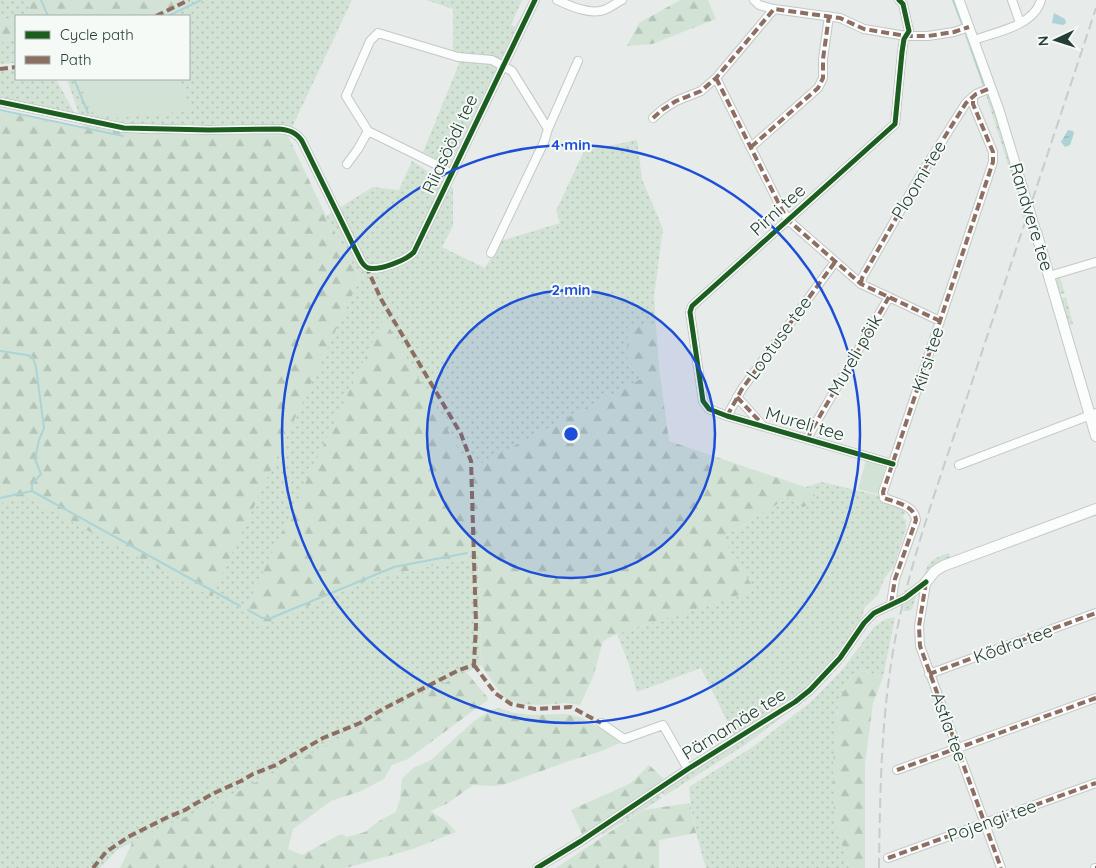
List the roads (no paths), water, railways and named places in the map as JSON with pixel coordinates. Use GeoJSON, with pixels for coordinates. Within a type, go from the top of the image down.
{"type":"FeatureCollection","features":[{"type":"Feature","properties":{"kind":"main road","name":"Randvere tee"},"geometry":{"type":"LineString","coordinates":[[1036,232],[1093,414],[1096,436]]}},
{"type":"Feature","properties":{"kind":"main road","name":"Pärnamäe tee"},"geometry":{"type":"LineString","coordinates":[[1065,520],[1096,502]]}},
{"type":"Feature","properties":{"kind":"main road","name":"Pärnamäe tee"},"geometry":{"type":"LineString","coordinates":[[926,582],[935,571],[943,566],[1096,510]]}},
{"type":"Feature","properties":{"kind":"street","name":"Riiasöödi tee"},"geometry":{"type":"LineString","coordinates":[[0,102],[124,128],[279,129],[295,133],[302,141],[360,259],[366,266],[376,268],[403,260],[412,255],[417,248],[534,0]]}},
{"type":"Feature","properties":{"kind":"street"},"geometry":{"type":"LineString","coordinates":[[557,0],[579,8],[596,11],[603,10],[622,0]]}},
{"type":"Feature","properties":{"kind":"street"},"geometry":{"type":"LineString","coordinates":[[754,0],[759,5],[774,10],[840,18],[864,29],[906,36],[928,36],[954,32],[969,27]]}},
{"type":"Feature","properties":{"kind":"street","name":"Pirni tee"},"geometry":{"type":"LineString","coordinates":[[709,409],[703,401],[690,312],[692,306],[895,124],[904,39],[910,31],[903,4],[898,0]]}},
{"type":"Feature","properties":{"kind":"street","name":"Randvere tee"},"geometry":{"type":"LineString","coordinates":[[959,0],[991,88],[1036,232]]}},
{"type":"Feature","properties":{"kind":"street"},"geometry":{"type":"LineString","coordinates":[[1012,0],[1020,23]]}},
{"type":"Feature","properties":{"kind":"street"},"geometry":{"type":"LineString","coordinates":[[974,40],[1020,23],[1034,14],[1042,0]]}},
{"type":"Feature","properties":{"kind":"street"},"geometry":{"type":"LineString","coordinates":[[654,118],[676,101],[701,91],[716,78],[774,10]]}},
{"type":"Feature","properties":{"kind":"street"},"geometry":{"type":"LineString","coordinates":[[750,147],[818,88],[823,78],[823,59],[829,16]]}},
{"type":"Feature","properties":{"kind":"street"},"geometry":{"type":"LineString","coordinates":[[451,174],[439,166],[368,131],[346,96],[370,41],[378,33],[458,57],[492,60],[503,65],[512,71],[548,129]]}},
{"type":"Feature","properties":{"kind":"street"},"geometry":{"type":"LineString","coordinates":[[491,253],[544,142],[578,61]]}},
{"type":"Feature","properties":{"kind":"street"},"geometry":{"type":"LineString","coordinates":[[716,78],[788,220],[861,284],[940,321]]}},
{"type":"Feature","properties":{"kind":"street","name":"Ploomi tee"},"geometry":{"type":"LineString","coordinates":[[861,284],[862,278],[920,176],[966,103],[973,97],[991,88]]}},
{"type":"Feature","properties":{"kind":"street","name":"Kirsi tee"},"geometry":{"type":"LineString","coordinates":[[890,604],[895,579],[916,520],[915,514],[910,508],[883,496],[884,490],[994,162],[993,152],[973,104],[973,97]]}},
{"type":"Feature","properties":{"kind":"street"},"geometry":{"type":"LineString","coordinates":[[347,164],[368,131]]}},
{"type":"Feature","properties":{"kind":"street","name":"Lootuse tee"},"geometry":{"type":"LineString","coordinates":[[727,416],[742,389],[834,262]]}},
{"type":"Feature","properties":{"kind":"street"},"geometry":{"type":"LineString","coordinates":[[1049,276],[1096,262]]}},
{"type":"Feature","properties":{"kind":"street","name":"Mureli põik"},"geometry":{"type":"LineString","coordinates":[[808,439],[889,297]]}},
{"type":"Feature","properties":{"kind":"street"},"geometry":{"type":"LineString","coordinates":[[737,397],[763,426]]}},
{"type":"Feature","properties":{"kind":"street","name":"Mureli tee"},"geometry":{"type":"LineString","coordinates":[[709,409],[727,416],[893,464]]}},
{"type":"Feature","properties":{"kind":"street"},"geometry":{"type":"LineString","coordinates":[[959,465],[1093,414]]}},
{"type":"Feature","properties":{"kind":"street","name":"Pärnamäe tee"},"geometry":{"type":"LineString","coordinates":[[537,868],[581,841],[688,769],[795,702],[810,690],[840,658],[864,623],[874,613],[905,598],[926,582]]}},
{"type":"Feature","properties":{"kind":"street","name":"Astla tee"},"geometry":{"type":"LineString","coordinates":[[926,582],[920,619],[919,638],[922,654],[1002,868]]}},
{"type":"Feature","properties":{"kind":"street","name":"Kõdra tee"},"geometry":{"type":"LineString","coordinates":[[929,674],[1096,613]]}},
{"type":"Feature","properties":{"kind":"street"},"geometry":{"type":"LineString","coordinates":[[897,770],[1096,698]]}},
{"type":"Feature","properties":{"kind":"street"},"geometry":{"type":"LineString","coordinates":[[601,723],[624,739],[663,725],[688,769]]}},
{"type":"Feature","properties":{"kind":"street","name":"Pojengi tee"},"geometry":{"type":"LineString","coordinates":[[888,858],[1096,783]]}},
{"type":"Feature","properties":{"kind":"water"},"geometry":{"type":"Polygon","coordinates":[[[1054,13],[1065,19],[1066,23],[1063,25],[1052,23],[1054,13]]]}},
{"type":"Feature","properties":{"kind":"water"},"geometry":{"type":"Polygon","coordinates":[[[1068,130],[1074,133],[1070,145],[1065,147],[1061,142],[1068,130]]]}},
{"type":"Feature","properties":{"kind":"waterway"},"geometry":{"type":"LineString","coordinates":[[41,0],[48,15]]}},
{"type":"Feature","properties":{"kind":"waterway"},"geometry":{"type":"LineString","coordinates":[[170,15],[201,0]]}},
{"type":"Feature","properties":{"kind":"waterway"},"geometry":{"type":"LineString","coordinates":[[953,0],[962,24]]}},
{"type":"Feature","properties":{"kind":"waterway"},"geometry":{"type":"LineString","coordinates":[[966,33],[984,86]]}},
{"type":"Feature","properties":{"kind":"waterway"},"geometry":{"type":"LineString","coordinates":[[74,80],[88,113]]}},
{"type":"Feature","properties":{"kind":"waterway"},"geometry":{"type":"LineString","coordinates":[[0,110],[123,136]]}},
{"type":"Feature","properties":{"kind":"waterway"},"geometry":{"type":"LineString","coordinates":[[0,351],[27,355],[33,358],[36,367],[44,428],[35,459],[41,474],[32,484]]}},
{"type":"Feature","properties":{"kind":"waterway"},"geometry":{"type":"LineString","coordinates":[[0,498],[32,491],[32,485]]}},
{"type":"Feature","properties":{"kind":"waterway"},"geometry":{"type":"LineString","coordinates":[[32,491],[240,606]]}},
{"type":"Feature","properties":{"kind":"waterway"},"geometry":{"type":"LineString","coordinates":[[248,610],[262,618],[271,618],[394,567],[467,553]]}},
{"type":"Feature","properties":{"kind":"railway"},"geometry":{"type":"LineString","coordinates":[[879,868],[884,726],[890,668],[910,574],[930,508],[1096,8]]}}]}
